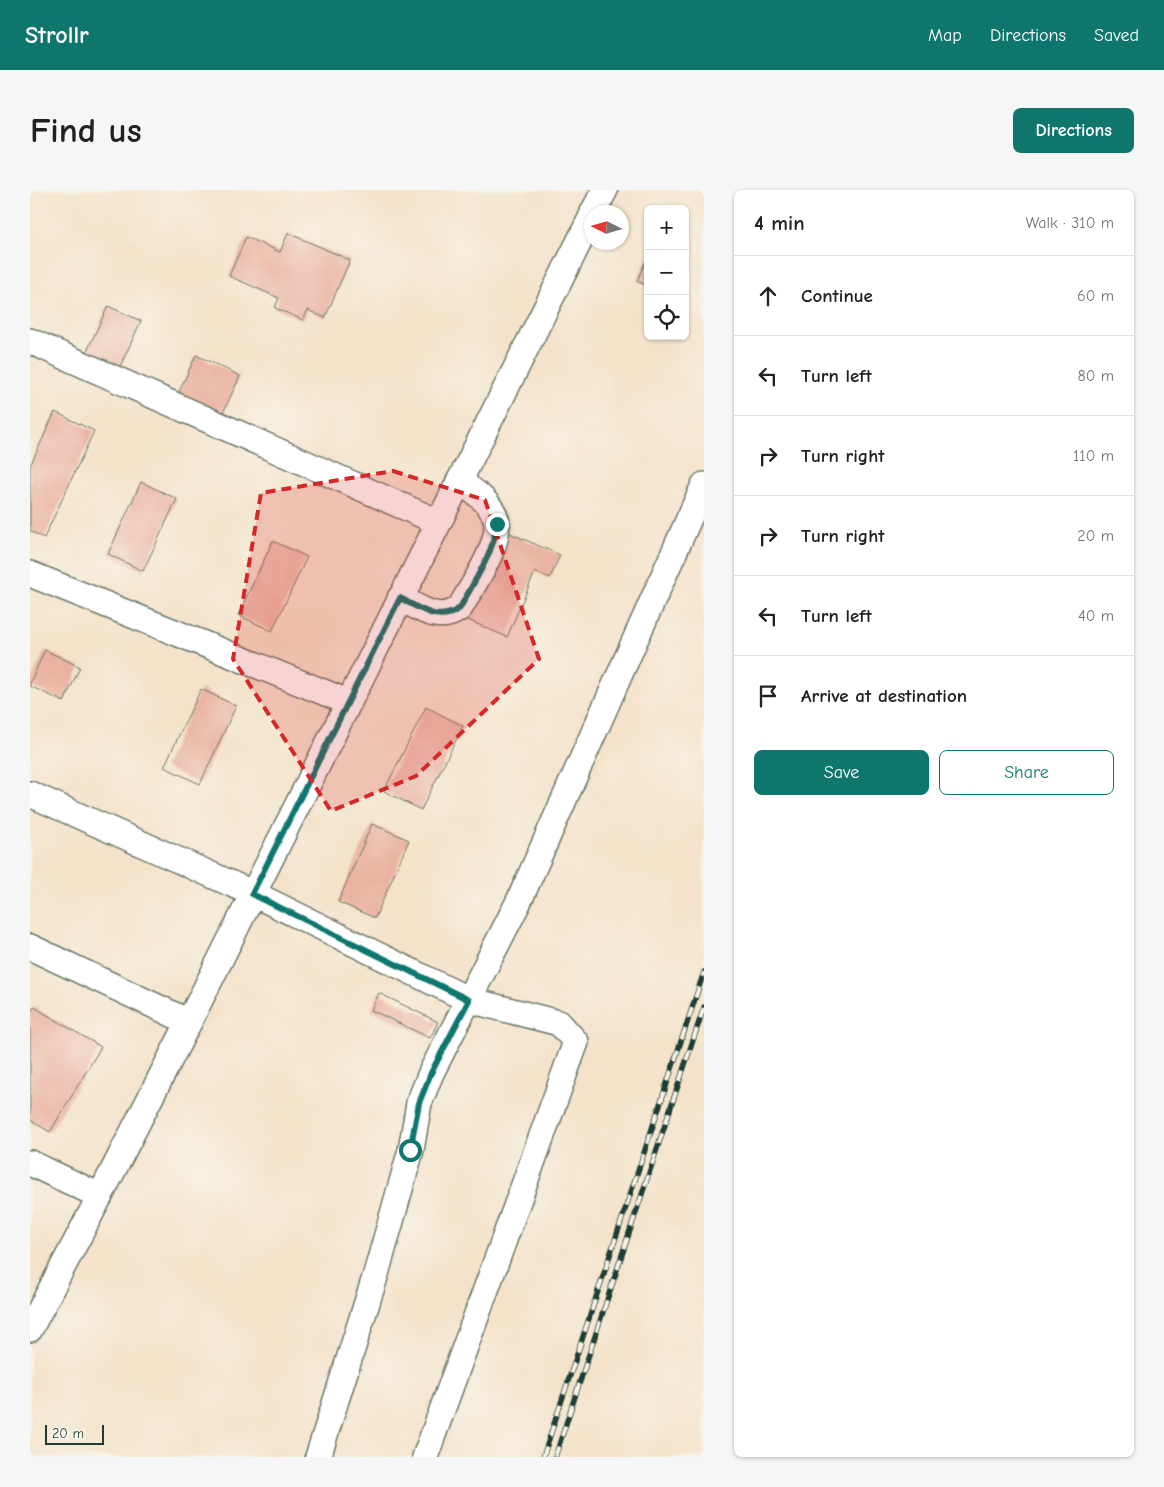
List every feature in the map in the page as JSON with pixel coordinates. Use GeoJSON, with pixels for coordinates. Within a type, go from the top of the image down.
{"type":"FeatureCollection","features":[{"type":"Feature","properties":{"kind":"lane"},"geometry":{"type":"LineString","coordinates":[[597,205],[605,190]]}},
{"type":"Feature","properties":{"kind":"lane"},"geometry":{"type":"LineString","coordinates":[[30,1328],[189,1022],[584,232]]}},
{"type":"Feature","properties":{"kind":"lane"},"geometry":{"type":"LineString","coordinates":[[30,341],[438,522]]}},
{"type":"Feature","properties":{"kind":"lane"},"geometry":{"type":"LineString","coordinates":[[400,598],[430,613],[442,616],[451,615],[460,608],[490,552],[497,524],[495,515],[478,495],[459,481]]}},
{"type":"Feature","properties":{"kind":"lane"},"geometry":{"type":"LineString","coordinates":[[318,1457],[376,1274],[410,1150],[419,1103],[431,1073],[523,892],[704,485]]}},
{"type":"Feature","properties":{"kind":"lane"},"geometry":{"type":"LineString","coordinates":[[30,574],[348,702]]}},
{"type":"Feature","properties":{"kind":"lane"},"geometry":{"type":"LineString","coordinates":[[30,794],[252,894],[469,1000],[559,1023],[576,1042],[425,1457]]}},
{"type":"Feature","properties":{"kind":"lane"},"geometry":{"type":"LineString","coordinates":[[30,947],[189,1022]]}},
{"type":"Feature","properties":{"kind":"lane"},"geometry":{"type":"LineString","coordinates":[[30,1163],[100,1196]]}},
{"type":"Feature","properties":{"kind":"highlighted area"},"geometry":{"type":"Polygon","coordinates":[[[393,471],[485,500],[539,659],[416,776],[331,811],[233,659],[261,493],[393,471]]]}},
{"type":"Feature","properties":{"kind":"building"},"geometry":{"type":"Polygon","coordinates":[[[288,233],[350,260],[325,318],[308,310],[303,320],[275,308],[279,298],[229,276],[246,237],[280,252],[288,233]]]}},
{"type":"Feature","properties":{"kind":"building"},"geometry":{"type":"Polygon","coordinates":[[[644,265],[644,284],[637,281],[644,265]]]}},
{"type":"Feature","properties":{"kind":"building"},"geometry":{"type":"Polygon","coordinates":[[[108,306],[141,321],[119,369],[86,353],[108,306]]]}},
{"type":"Feature","properties":{"kind":"building"},"geometry":{"type":"Polygon","coordinates":[[[196,355],[240,376],[221,417],[177,396],[196,355]]]}},
{"type":"Feature","properties":{"kind":"building"},"geometry":{"type":"Polygon","coordinates":[[[55,412],[94,431],[44,538],[30,531],[30,466],[55,412]]]}},
{"type":"Feature","properties":{"kind":"building"},"geometry":{"type":"Polygon","coordinates":[[[141,482],[177,499],[143,571],[108,554],[141,482]]]}},
{"type":"Feature","properties":{"kind":"building"},"geometry":{"type":"Polygon","coordinates":[[[505,531],[560,555],[550,578],[535,572],[507,637],[466,619],[505,531]]]}},
{"type":"Feature","properties":{"kind":"building"},"geometry":{"type":"Polygon","coordinates":[[[273,541],[307,557],[272,631],[238,615],[273,541]]]}},
{"type":"Feature","properties":{"kind":"building"},"geometry":{"type":"Polygon","coordinates":[[[45,650],[80,667],[64,702],[30,686],[45,650]]]}},
{"type":"Feature","properties":{"kind":"building"},"geometry":{"type":"Polygon","coordinates":[[[201,689],[236,706],[200,784],[164,767],[201,689]]]}},
{"type":"Feature","properties":{"kind":"building"},"geometry":{"type":"Polygon","coordinates":[[[426,707],[463,726],[421,810],[384,791],[426,707]]]}},
{"type":"Feature","properties":{"kind":"building"},"geometry":{"type":"Polygon","coordinates":[[[372,824],[409,840],[375,918],[338,902],[372,824]]]}},
{"type":"Feature","properties":{"kind":"building"},"geometry":{"type":"Polygon","coordinates":[[[379,993],[438,1022],[430,1038],[371,1010],[379,993]]]}},
{"type":"Feature","properties":{"kind":"building"},"geometry":{"type":"Polygon","coordinates":[[[34,1007],[101,1047],[50,1132],[30,1120],[30,1014],[34,1007]]]}},
{"type":"Feature","properties":{"kind":"railway"},"geometry":{"type":"LineString","coordinates":[[543,1457],[704,972]]}},
{"type":"Feature","properties":{"kind":"railway"},"geometry":{"type":"LineString","coordinates":[[555,1457],[704,1007]]}},
{"type":"Feature","properties":{"kind":"route"},"geometry":{"type":"LineString","coordinates":[[410,1150],[419,1103],[431,1073],[469,1000],[252,894],[400,598],[430,613],[442,616],[451,615],[460,608],[490,552],[497,524]]}}]}
